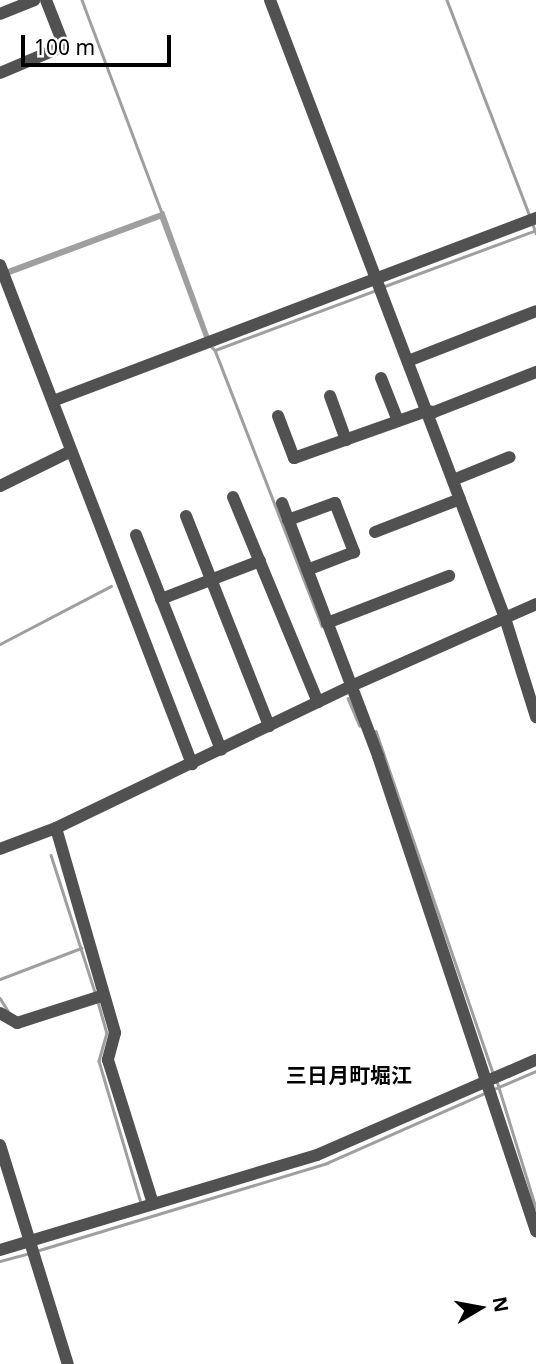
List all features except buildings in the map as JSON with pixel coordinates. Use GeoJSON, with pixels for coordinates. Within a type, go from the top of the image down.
{"type":"FeatureCollection","features":[{"type":"Feature","properties":{"kind":"street"},"geometry":{"type":"LineString","coordinates":[[0,14],[34,0]]}},
{"type":"Feature","properties":{"kind":"street"},"geometry":{"type":"LineString","coordinates":[[0,72],[64,46],[46,0]]}},
{"type":"Feature","properties":{"kind":"street"},"geometry":{"type":"LineString","coordinates":[[270,0],[505,618],[536,717]]}},
{"type":"Feature","properties":{"kind":"street"},"geometry":{"type":"LineString","coordinates":[[54,401],[209,342],[379,286],[533,219]]}},
{"type":"Feature","properties":{"kind":"street"},"geometry":{"type":"LineString","coordinates":[[0,265],[54,401],[69,452],[192,764]]}},
{"type":"Feature","properties":{"kind":"street"},"geometry":{"type":"LineString","coordinates":[[408,361],[536,312]]}},
{"type":"Feature","properties":{"kind":"street"},"geometry":{"type":"LineString","coordinates":[[278,416],[294,458],[427,411],[434,412],[536,372]]}},
{"type":"Feature","properties":{"kind":"street"},"geometry":{"type":"LineString","coordinates":[[381,378],[398,421]]}},
{"type":"Feature","properties":{"kind":"street"},"geometry":{"type":"LineString","coordinates":[[330,396],[346,440]]}},
{"type":"Feature","properties":{"kind":"street"},"geometry":{"type":"LineString","coordinates":[[0,486],[69,452]]}},
{"type":"Feature","properties":{"kind":"street"},"geometry":{"type":"LineString","coordinates":[[453,480],[510,457]]}},
{"type":"Feature","properties":{"kind":"street"},"geometry":{"type":"LineString","coordinates":[[233,497],[318,702]]}},
{"type":"Feature","properties":{"kind":"street"},"geometry":{"type":"LineString","coordinates":[[375,532],[460,499]]}},
{"type":"Feature","properties":{"kind":"street"},"geometry":{"type":"LineString","coordinates":[[282,503],[349,687],[378,756],[495,1078],[494,1096],[536,1231]]}},
{"type":"Feature","properties":{"kind":"street"},"geometry":{"type":"LineString","coordinates":[[288,520],[335,503],[345,527],[354,552],[307,570]]}},
{"type":"Feature","properties":{"kind":"street"},"geometry":{"type":"LineString","coordinates":[[186,516],[269,726]]}},
{"type":"Feature","properties":{"kind":"street"},"geometry":{"type":"LineString","coordinates":[[136,535],[221,750]]}},
{"type":"Feature","properties":{"kind":"street"},"geometry":{"type":"LineString","coordinates":[[161,599],[260,561]]}},
{"type":"Feature","properties":{"kind":"street"},"geometry":{"type":"LineString","coordinates":[[327,623],[449,576]]}},
{"type":"Feature","properties":{"kind":"street"},"geometry":{"type":"LineString","coordinates":[[0,849],[56,828],[349,687],[536,604]]}},
{"type":"Feature","properties":{"kind":"street"},"geometry":{"type":"LineString","coordinates":[[56,828],[98,997],[115,1033],[108,1060],[153,1204]]}},
{"type":"Feature","properties":{"kind":"street"},"geometry":{"type":"LineString","coordinates":[[0,1013],[17,1023],[98,997]]}},
{"type":"Feature","properties":{"kind":"street"},"geometry":{"type":"LineString","coordinates":[[0,1250],[317,1155],[536,1060]]}},
{"type":"Feature","properties":{"kind":"street"},"geometry":{"type":"LineString","coordinates":[[0,1145],[68,1364]]}},
{"type":"Feature","properties":{"kind":"shaded area"},"geometry":{"type":"Polygon","coordinates":[[[164,211],[210,338],[205,340],[160,219],[7,276],[5,270],[164,211]]]}},
{"type":"Feature","properties":{"kind":"waterway"},"geometry":{"type":"LineString","coordinates":[[82,0],[162,213]]}},
{"type":"Feature","properties":{"kind":"waterway"},"geometry":{"type":"LineString","coordinates":[[447,0],[530,216]]}},
{"type":"Feature","properties":{"kind":"waterway"},"geometry":{"type":"LineString","coordinates":[[532,222],[536,233]]}},
{"type":"Feature","properties":{"kind":"waterway"},"geometry":{"type":"LineString","coordinates":[[385,286],[536,230]]}},
{"type":"Feature","properties":{"kind":"waterway"},"geometry":{"type":"LineString","coordinates":[[210,345],[215,350],[376,290]]}},
{"type":"Feature","properties":{"kind":"waterway"},"geometry":{"type":"LineString","coordinates":[[215,350],[322,626]]}},
{"type":"Feature","properties":{"kind":"waterway"},"geometry":{"type":"LineString","coordinates":[[0,644],[111,586]]}},
{"type":"Feature","properties":{"kind":"waterway"},"geometry":{"type":"LineString","coordinates":[[348,698],[360,726]]}},
{"type":"Feature","properties":{"kind":"waterway"},"geometry":{"type":"LineString","coordinates":[[376,731],[494,1075]]}},
{"type":"Feature","properties":{"kind":"waterway"},"geometry":{"type":"LineString","coordinates":[[51,855],[95,992]]}},
{"type":"Feature","properties":{"kind":"waterway"},"geometry":{"type":"LineString","coordinates":[[0,979],[81,948]]}},
{"type":"Feature","properties":{"kind":"waterway"},"geometry":{"type":"LineString","coordinates":[[0,998],[8,1011]]}},
{"type":"Feature","properties":{"kind":"waterway"},"geometry":{"type":"LineString","coordinates":[[98,1002],[107,1033],[99,1061],[141,1203]]}},
{"type":"Feature","properties":{"kind":"waterway"},"geometry":{"type":"LineString","coordinates":[[494,1089],[536,1071]]}},
{"type":"Feature","properties":{"kind":"waterway"},"geometry":{"type":"LineString","coordinates":[[497,1081],[536,1208]]}},
{"type":"Feature","properties":{"kind":"waterway"},"geometry":{"type":"LineString","coordinates":[[36,1251],[327,1163],[485,1093]]}},
{"type":"Feature","properties":{"kind":"waterway"},"geometry":{"type":"LineString","coordinates":[[0,1261],[30,1253]]}},
{"type":"Feature","properties":{"kind":"district","name":"三日月町堀江"},"geometry":{"type":"Point","coordinates":[349,1075]}}]}
